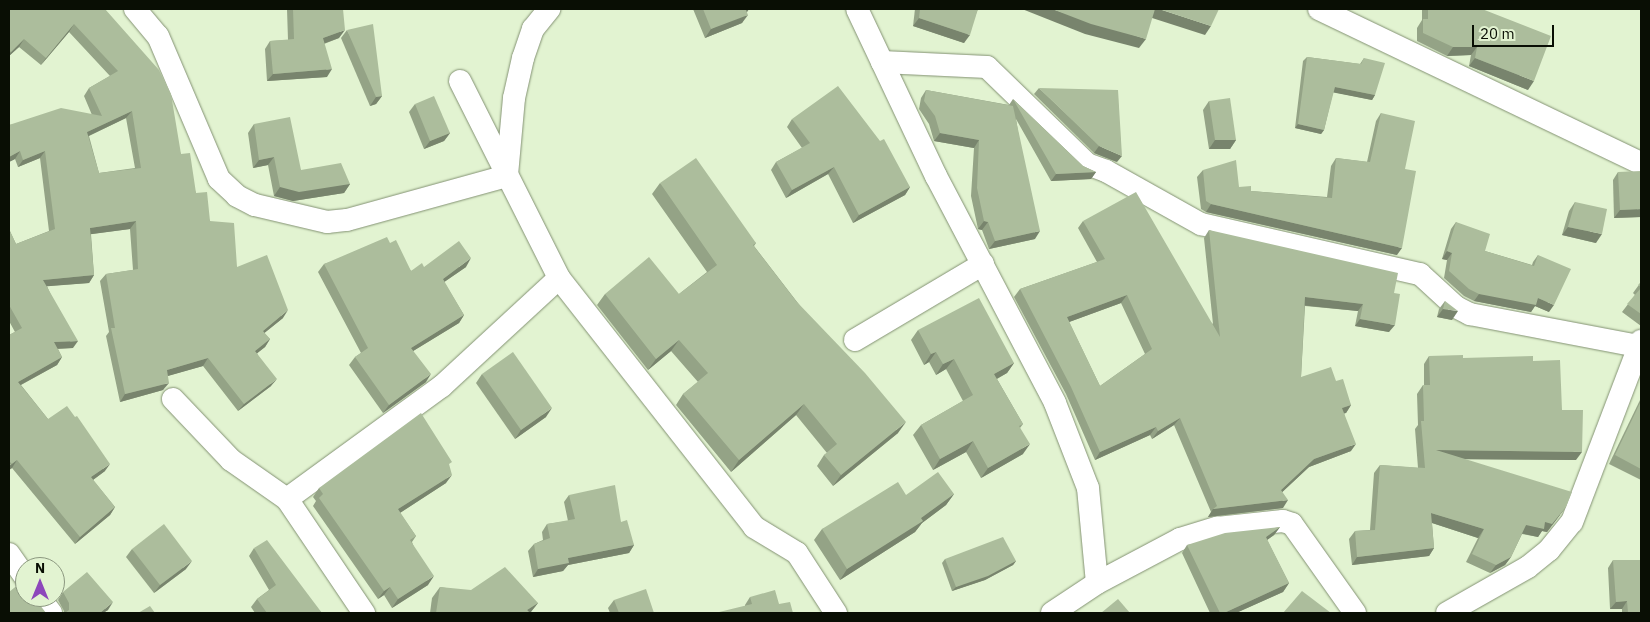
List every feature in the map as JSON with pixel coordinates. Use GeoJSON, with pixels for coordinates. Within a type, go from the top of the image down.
{"type":"FeatureCollection","features":[{"type":"Feature","properties":{"kind":"street"},"geometry":{"type":"LineString","coordinates":[[135,9],[158,36],[219,179],[237,196],[255,205],[318,220],[347,220],[507,176]]}},
{"type":"Feature","properties":{"kind":"street"},"geometry":{"type":"LineString","coordinates":[[507,176],[514,98],[523,58],[532,29],[549,9]]}},
{"type":"Feature","properties":{"kind":"street"},"geometry":{"type":"LineString","coordinates":[[857,9],[936,176],[1055,403],[1088,488],[1097,583]]}},
{"type":"Feature","properties":{"kind":"street"},"geometry":{"type":"LineString","coordinates":[[1319,9],[1641,163]]}},
{"type":"Feature","properties":{"kind":"street"},"geometry":{"type":"LineString","coordinates":[[882,62],[987,66],[1087,164],[1106,171],[1201,224],[1420,274],[1456,307],[1470,314],[1639,343],[1572,522],[1549,550],[1528,567],[1447,613]]}},
{"type":"Feature","properties":{"kind":"street"},"geometry":{"type":"LineString","coordinates":[[460,81],[559,278],[754,527],[797,553],[836,613]]}},
{"type":"Feature","properties":{"kind":"street"},"geometry":{"type":"LineString","coordinates":[[855,340],[983,264]]}},
{"type":"Feature","properties":{"kind":"street"},"geometry":{"type":"LineString","coordinates":[[287,499],[442,386],[559,278]]}},
{"type":"Feature","properties":{"kind":"street"},"geometry":{"type":"LineString","coordinates":[[173,399],[231,460],[287,499],[364,613]]}},
{"type":"Feature","properties":{"kind":"street"},"geometry":{"type":"LineString","coordinates":[[1052,613],[1097,583],[1180,540],[1217,528],[1288,521],[1355,613]]}},
{"type":"Feature","properties":{"kind":"building"},"geometry":{"type":"Polygon","coordinates":[[[9,9],[105,9],[159,70],[171,94],[181,154],[190,153],[196,193],[207,192],[210,221],[234,223],[237,267],[267,255],[288,310],[263,331],[270,339],[255,351],[277,379],[244,404],[208,358],[167,370],[169,383],[125,394],[111,328],[115,328],[106,274],[138,269],[136,221],[90,228],[94,275],[43,280],[78,341],[54,342],[62,357],[18,382],[48,419],[67,406],[75,417],[77,416],[110,464],[91,477],[115,507],[80,537],[17,460],[12,464],[9,461],[9,335],[22,328],[9,305],[9,229],[16,244],[55,229],[45,151],[23,160],[20,151],[9,157],[9,125],[61,108],[102,116],[89,88],[118,71],[74,24],[46,58],[24,39],[11,52],[9,50],[9,9]],[[132,111],[87,132],[99,173],[141,168],[132,111]]]}},
{"type":"Feature","properties":{"kind":"building"},"geometry":{"type":"Polygon","coordinates":[[[293,9],[343,9],[345,30],[323,38],[332,69],[273,74],[270,41],[294,39],[293,9]]]}},
{"type":"Feature","properties":{"kind":"building"},"geometry":{"type":"Polygon","coordinates":[[[703,9],[749,9],[746,10],[748,15],[711,29],[703,9]]]}},
{"type":"Feature","properties":{"kind":"building"},"geometry":{"type":"Polygon","coordinates":[[[920,9],[978,9],[970,35],[919,18],[920,9]]]}},
{"type":"Feature","properties":{"kind":"building"},"geometry":{"type":"Polygon","coordinates":[[[1052,9],[1155,9],[1146,39],[1091,24],[1052,9]]]}},
{"type":"Feature","properties":{"kind":"building"},"geometry":{"type":"Polygon","coordinates":[[[1159,9],[1219,9],[1211,26],[1159,9]]]}},
{"type":"Feature","properties":{"kind":"building"},"geometry":{"type":"Polygon","coordinates":[[[1428,9],[1482,9],[1551,36],[1534,81],[1475,58],[1477,47],[1453,47],[1423,33],[1423,19],[1428,19],[1428,9]]]}},
{"type":"Feature","properties":{"kind":"building"},"geometry":{"type":"Polygon","coordinates":[[[373,24],[382,96],[376,97],[347,30],[373,24]]]}},
{"type":"Feature","properties":{"kind":"building"},"geometry":{"type":"Polygon","coordinates":[[[1307,57],[1361,64],[1364,58],[1385,63],[1375,95],[1335,87],[1324,130],[1298,124],[1307,57]]]}},
{"type":"Feature","properties":{"kind":"building"},"geometry":{"type":"Polygon","coordinates":[[[838,86],[880,141],[884,139],[910,187],[859,215],[834,167],[792,190],[776,162],[810,143],[792,119],[838,86]]]}},
{"type":"Feature","properties":{"kind":"building"},"geometry":{"type":"Polygon","coordinates":[[[1039,88],[1118,90],[1122,156],[1099,146],[1039,88]]]}},
{"type":"Feature","properties":{"kind":"building"},"geometry":{"type":"Polygon","coordinates":[[[926,90],[1013,106],[1040,231],[995,241],[988,222],[984,221],[977,188],[979,140],[940,133],[935,116],[924,101],[926,90]]]}},
{"type":"Feature","properties":{"kind":"building"},"geometry":{"type":"Polygon","coordinates":[[[434,96],[450,133],[430,141],[415,104],[434,96]]]}},
{"type":"Feature","properties":{"kind":"building"},"geometry":{"type":"Polygon","coordinates":[[[1230,98],[1236,140],[1215,140],[1209,101],[1230,98]]]}},
{"type":"Feature","properties":{"kind":"building"},"geometry":{"type":"Polygon","coordinates":[[[1013,99],[1083,166],[1096,172],[1056,174],[1013,99]]]}},
{"type":"Feature","properties":{"kind":"building"},"geometry":{"type":"Polygon","coordinates":[[[1381,113],[1415,121],[1405,169],[1416,171],[1402,248],[1211,204],[1206,201],[1203,170],[1236,160],[1239,187],[1251,186],[1251,191],[1332,198],[1336,158],[1370,162],[1381,113]]]}},
{"type":"Feature","properties":{"kind":"building"},"geometry":{"type":"Polygon","coordinates":[[[290,117],[301,170],[341,163],[350,184],[299,192],[280,187],[274,157],[259,160],[254,124],[290,117]]]}},
{"type":"Feature","properties":{"kind":"building"},"geometry":{"type":"Polygon","coordinates":[[[696,158],[756,243],[753,245],[796,301],[865,373],[906,422],[841,475],[824,455],[837,444],[804,404],[739,460],[683,394],[708,373],[679,340],[656,359],[605,294],[649,257],[679,294],[717,265],[660,183],[696,158]]]}},
{"type":"Feature","properties":{"kind":"building"},"geometry":{"type":"Polygon","coordinates":[[[1641,171],[1641,209],[1620,210],[1618,172],[1641,171]]]}},
{"type":"Feature","properties":{"kind":"building"},"geometry":{"type":"Polygon","coordinates":[[[1136,192],[1220,337],[1209,230],[1398,273],[1394,293],[1400,294],[1395,325],[1360,319],[1363,304],[1305,297],[1301,377],[1331,367],[1336,381],[1343,379],[1351,405],[1342,408],[1356,444],[1314,459],[1281,490],[1288,500],[1213,509],[1217,506],[1180,418],[1158,431],[1156,427],[1100,452],[1071,387],[1020,289],[1105,259],[1083,221],[1136,192]],[[1127,295],[1067,317],[1100,386],[1152,349],[1127,295]]]}},
{"type":"Feature","properties":{"kind":"building"},"geometry":{"type":"Polygon","coordinates":[[[1575,202],[1607,209],[1602,234],[1568,227],[1575,202]]]}},
{"type":"Feature","properties":{"kind":"building"},"geometry":{"type":"Polygon","coordinates":[[[1456,222],[1490,234],[1485,251],[1534,266],[1538,255],[1571,269],[1554,305],[1538,298],[1536,305],[1479,294],[1469,289],[1449,271],[1452,253],[1447,251],[1456,222]]]}},
{"type":"Feature","properties":{"kind":"building"},"geometry":{"type":"Polygon","coordinates":[[[387,237],[390,243],[396,240],[411,271],[422,263],[424,267],[459,241],[471,258],[443,279],[464,315],[411,348],[431,374],[389,405],[355,357],[368,348],[324,264],[387,237]]]}},
{"type":"Feature","properties":{"kind":"building"},"geometry":{"type":"Polygon","coordinates":[[[1641,288],[1641,314],[1627,304],[1641,288]]]}},
{"type":"Feature","properties":{"kind":"building"},"geometry":{"type":"Polygon","coordinates":[[[979,298],[1014,363],[994,374],[1023,424],[1019,426],[1030,444],[988,468],[973,441],[940,459],[921,425],[973,395],[954,359],[943,364],[936,352],[931,354],[918,330],[979,298]]]}},
{"type":"Feature","properties":{"kind":"building"},"geometry":{"type":"Polygon","coordinates":[[[1445,301],[1458,311],[1443,309],[1445,301]]]}},
{"type":"Feature","properties":{"kind":"building"},"geometry":{"type":"Polygon","coordinates":[[[513,352],[552,408],[521,430],[482,374],[513,352]]]}},
{"type":"Feature","properties":{"kind":"building"},"geometry":{"type":"Polygon","coordinates":[[[1463,355],[1463,358],[1533,356],[1533,361],[1560,360],[1562,410],[1583,410],[1582,452],[1436,450],[1572,492],[1566,507],[1552,524],[1545,522],[1544,529],[1526,525],[1511,557],[1496,565],[1472,554],[1484,529],[1431,513],[1434,548],[1357,557],[1355,531],[1375,530],[1380,465],[1425,468],[1421,421],[1424,421],[1423,385],[1430,385],[1429,356],[1463,355]]]}},
{"type":"Feature","properties":{"kind":"building"},"geometry":{"type":"Polygon","coordinates":[[[1641,401],[1641,469],[1615,455],[1641,401]]]}},
{"type":"Feature","properties":{"kind":"building"},"geometry":{"type":"Polygon","coordinates":[[[421,413],[452,462],[449,464],[452,475],[398,509],[416,536],[410,540],[434,576],[398,599],[390,587],[384,591],[319,498],[323,494],[319,488],[421,413]]]}},
{"type":"Feature","properties":{"kind":"building"},"geometry":{"type":"Polygon","coordinates":[[[938,472],[954,494],[921,518],[923,521],[847,569],[822,529],[898,482],[906,495],[938,472]]]}},
{"type":"Feature","properties":{"kind":"building"},"geometry":{"type":"Polygon","coordinates":[[[615,485],[621,522],[627,520],[634,545],[568,558],[569,563],[538,569],[534,544],[550,538],[547,524],[575,519],[569,495],[615,485]]]}},
{"type":"Feature","properties":{"kind":"building"},"geometry":{"type":"Polygon","coordinates":[[[164,524],[192,561],[160,585],[132,549],[164,524]]]}},
{"type":"Feature","properties":{"kind":"building"},"geometry":{"type":"Polygon","coordinates":[[[1280,527],[1266,537],[1289,583],[1224,613],[1220,613],[1187,545],[1225,533],[1280,527]]]}},
{"type":"Feature","properties":{"kind":"building"},"geometry":{"type":"Polygon","coordinates":[[[1003,537],[1016,561],[988,576],[956,587],[945,559],[1003,537]]]}},
{"type":"Feature","properties":{"kind":"building"},"geometry":{"type":"Polygon","coordinates":[[[267,540],[322,613],[267,613],[257,599],[276,585],[254,548],[267,540]]]}},
{"type":"Feature","properties":{"kind":"building"},"geometry":{"type":"Polygon","coordinates":[[[1613,560],[1641,560],[1641,613],[1628,613],[1627,601],[1616,602],[1613,560]]]}},
{"type":"Feature","properties":{"kind":"building"},"geometry":{"type":"Polygon","coordinates":[[[505,567],[538,603],[527,610],[530,613],[436,613],[440,587],[471,590],[505,567]]]}},
{"type":"Feature","properties":{"kind":"building"},"geometry":{"type":"Polygon","coordinates":[[[87,572],[113,602],[100,613],[65,613],[69,610],[69,603],[65,596],[65,590],[87,572]]]}},
{"type":"Feature","properties":{"kind":"building"},"geometry":{"type":"Polygon","coordinates":[[[15,587],[15,607],[42,607],[46,613],[9,613],[9,592],[15,587]]]}},
{"type":"Feature","properties":{"kind":"building"},"geometry":{"type":"Polygon","coordinates":[[[646,589],[654,613],[619,613],[614,600],[646,589]]]}},
{"type":"Feature","properties":{"kind":"building"},"geometry":{"type":"Polygon","coordinates":[[[775,590],[779,604],[790,602],[793,613],[715,613],[752,604],[750,597],[775,590]]]}},
{"type":"Feature","properties":{"kind":"building"},"geometry":{"type":"Polygon","coordinates":[[[1302,591],[1331,613],[1283,613],[1302,591]]]}},
{"type":"Feature","properties":{"kind":"building"},"geometry":{"type":"Polygon","coordinates":[[[1118,599],[1130,613],[1101,613],[1118,599]]]}},
{"type":"Feature","properties":{"kind":"building"},"geometry":{"type":"Polygon","coordinates":[[[150,606],[155,613],[138,613],[150,606]]]}}]}
